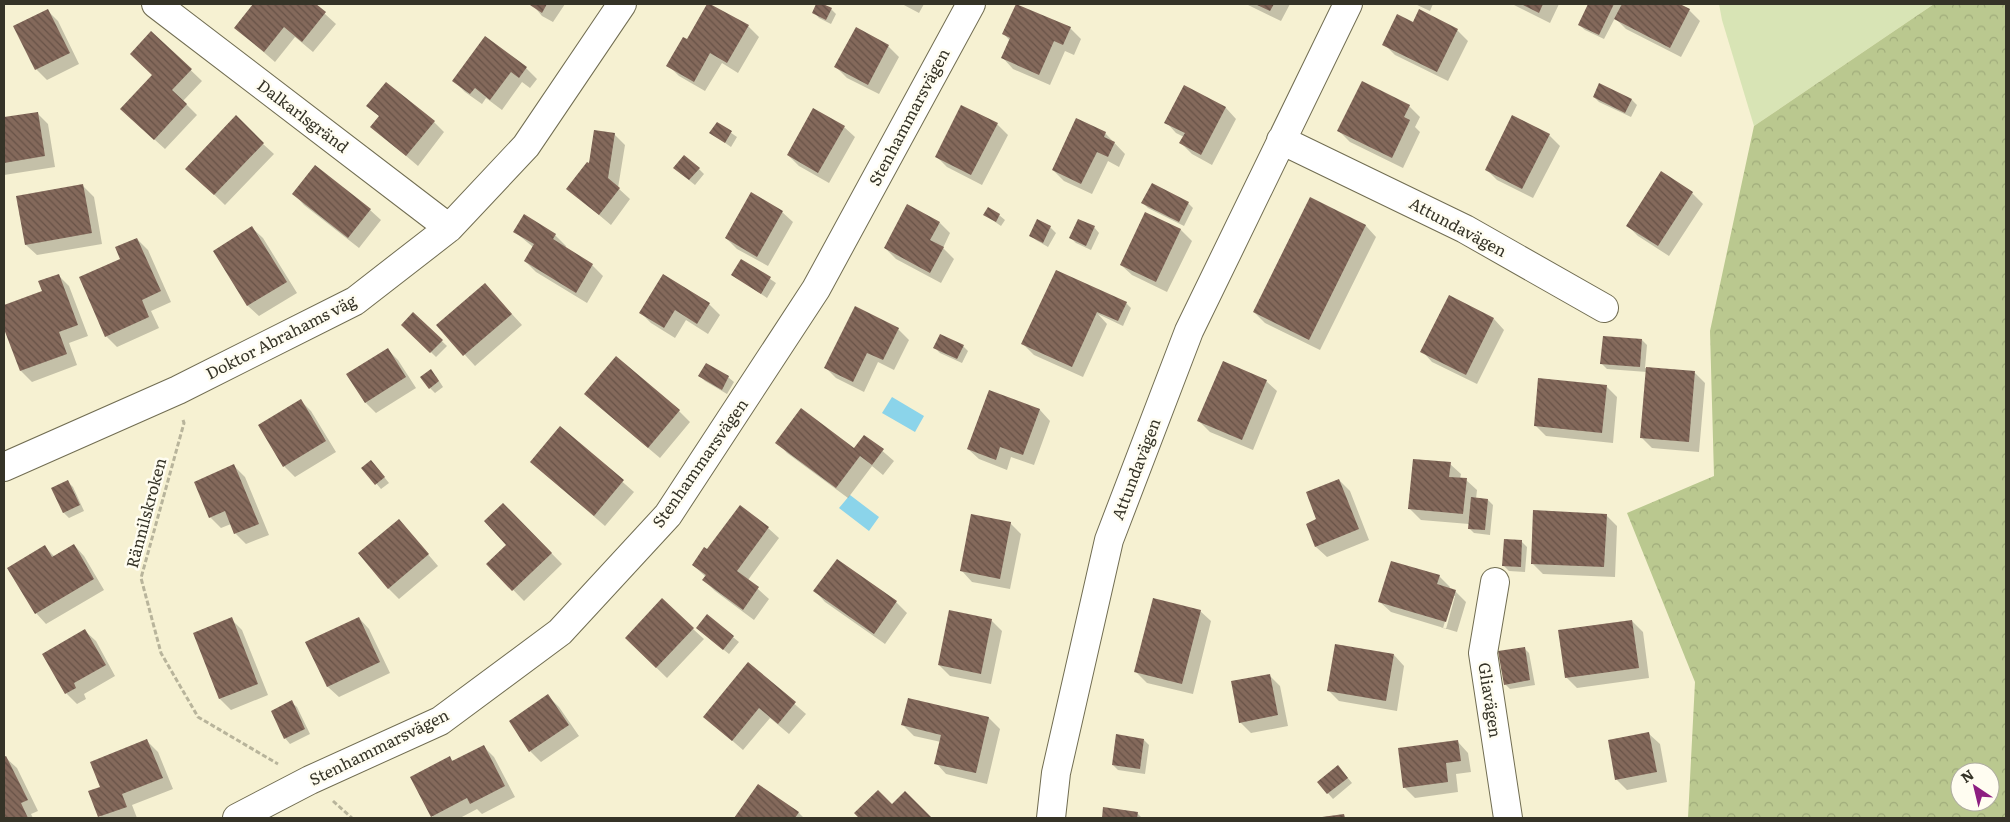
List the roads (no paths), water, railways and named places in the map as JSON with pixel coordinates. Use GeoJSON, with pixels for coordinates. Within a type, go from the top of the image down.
{"type":"FeatureCollection","features":[{"type":"Feature","properties":{"kind":"street","name":"Dalkarlsgränd"},"geometry":{"type":"LineString","coordinates":[[156,4],[450,228]]}},
{"type":"Feature","properties":{"kind":"street","name":"Doktor Abrahams väg"},"geometry":{"type":"LineString","coordinates":[[4,467],[178,390],[354,301],[450,228],[526,146],[622,4]]}},
{"type":"Feature","properties":{"kind":"street","name":"Stenhammarsvägen"},"geometry":{"type":"LineString","coordinates":[[237,818],[310,780],[440,721],[560,632],[668,515],[816,289],[971,4]]}},
{"type":"Feature","properties":{"kind":"street","name":"Attundavägen"},"geometry":{"type":"LineString","coordinates":[[1051,818],[1056,774],[1110,540],[1189,331],[1348,4]]}},
{"type":"Feature","properties":{"kind":"street","name":"Attundavägen"},"geometry":{"type":"LineString","coordinates":[[1281,140],[1465,229],[1604,308]]}},
{"type":"Feature","properties":{"kind":"street","name":"Gliavägen"},"geometry":{"type":"LineString","coordinates":[[1495,582],[1483,653],[1508,818]]}},
{"type":"Feature","properties":{"kind":"water"},"geometry":{"type":"Polygon","coordinates":[[[892,397],[924,416],[915,432],[882,413],[892,397]]]}},
{"type":"Feature","properties":{"kind":"water"},"geometry":{"type":"Polygon","coordinates":[[[850,495],[879,517],[869,531],[839,508],[850,495]]]}}]}
